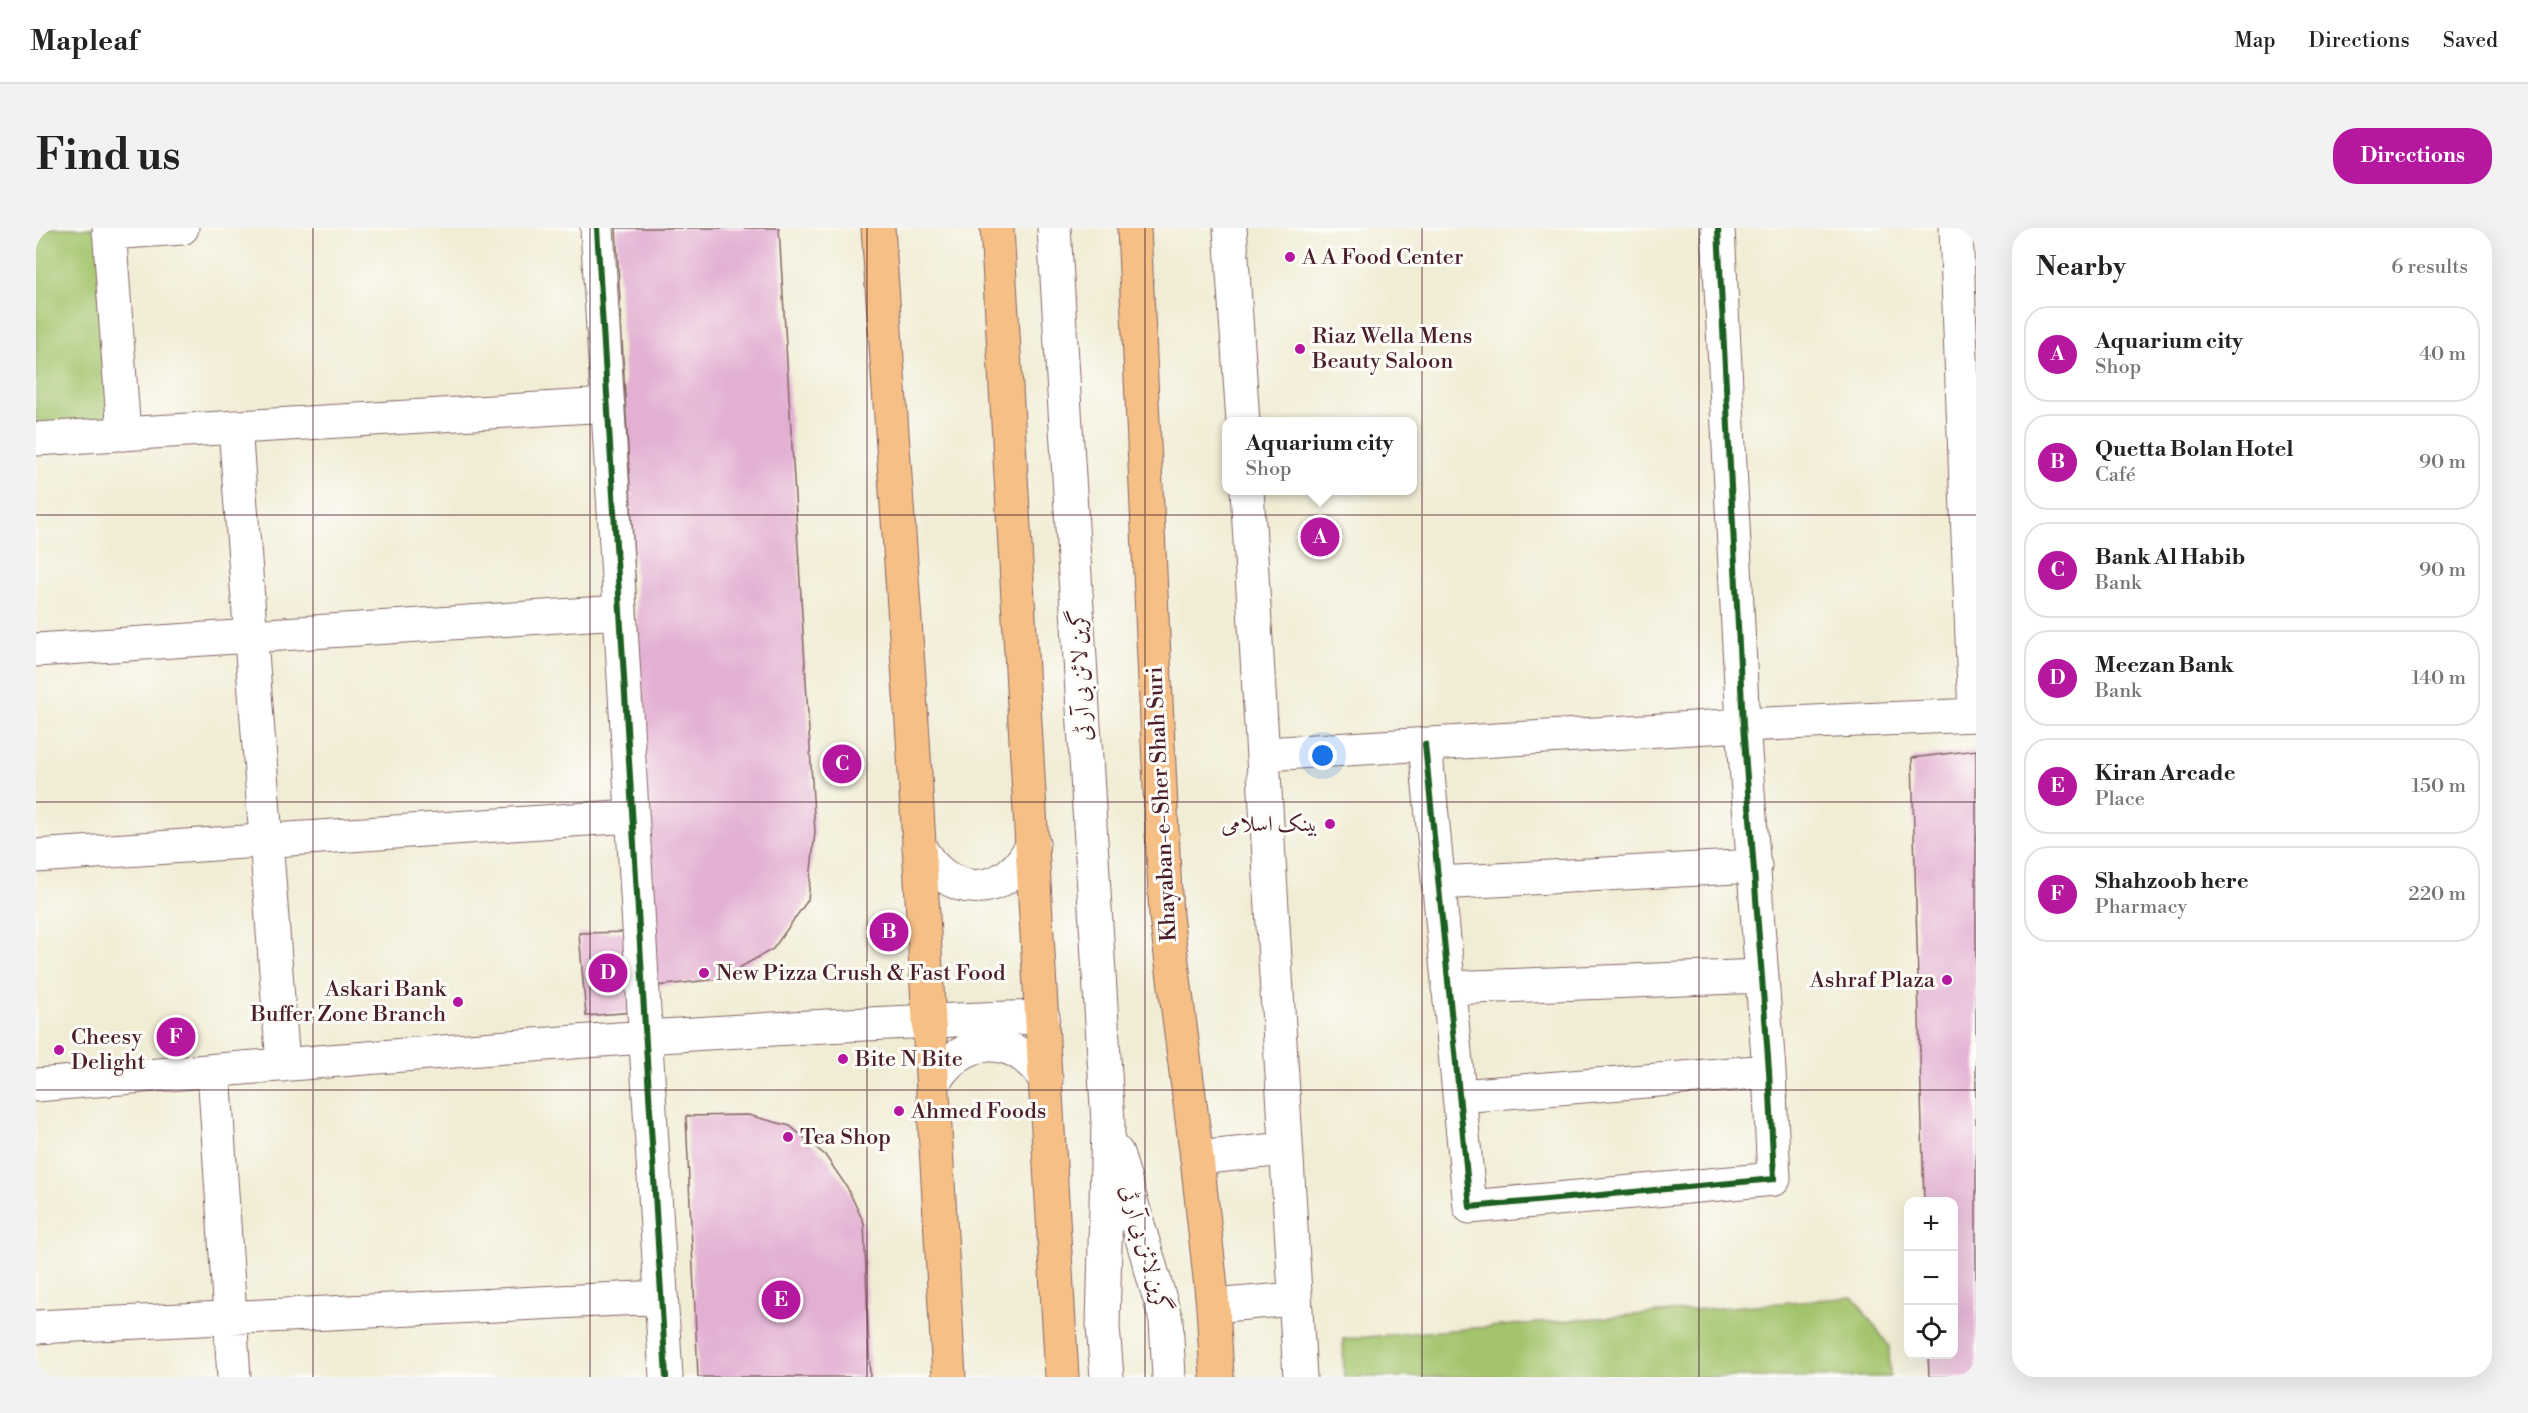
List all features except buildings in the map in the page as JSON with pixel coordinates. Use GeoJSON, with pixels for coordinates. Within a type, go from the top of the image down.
{"type":"FeatureCollection","features":[{"type":"Feature","properties":{"kind":"main road"},"geometry":{"type":"LineString","coordinates":[[878,228],[920,846],[949,1377]]}},
{"type":"Feature","properties":{"kind":"main road"},"geometry":{"type":"LineString","coordinates":[[997,228],[1062,1377]]}},
{"type":"Feature","properties":{"kind":"main road","name":"Khayaban-e-Sher Shah Suri"},"geometry":{"type":"LineString","coordinates":[[1134,228],[1166,916],[1197,1158],[1213,1306],[1217,1377]]}},
{"type":"Feature","properties":{"kind":"street"},"geometry":{"type":"LineString","coordinates":[[124,434],[109,230],[182,228]]}},
{"type":"Feature","properties":{"kind":"street"},"geometry":{"type":"LineString","coordinates":[[597,228],[666,1377]]}},
{"type":"Feature","properties":{"kind":"street","name":"گرین لائن بی آر ٹی"},"geometry":{"type":"LineString","coordinates":[[1054,228],[1108,1123],[1103,1326],[1107,1377]]}},
{"type":"Feature","properties":{"kind":"street"},"geometry":{"type":"LineString","coordinates":[[1230,228],[1243,417]]}},
{"type":"Feature","properties":{"kind":"street"},"geometry":{"type":"LineString","coordinates":[[1425,744],[1470,1207],[1774,1179],[1769,1071],[1743,725],[1718,228]]}},
{"type":"Feature","properties":{"kind":"street"},"geometry":{"type":"LineString","coordinates":[[1264,754],[1743,725],[1976,715],[1956,228]]}},
{"type":"Feature","properties":{"kind":"street"},"geometry":{"type":"LineString","coordinates":[[36,439],[608,405]]}},
{"type":"Feature","properties":{"kind":"street"},"geometry":{"type":"LineString","coordinates":[[235,427],[283,1065]]}},
{"type":"Feature","properties":{"kind":"street"},"geometry":{"type":"LineString","coordinates":[[1247,495],[1300,1377]]}},
{"type":"Feature","properties":{"kind":"street"},"geometry":{"type":"LineString","coordinates":[[36,650],[250,634],[620,612]]}},
{"type":"Feature","properties":{"kind":"street"},"geometry":{"type":"LineString","coordinates":[[36,856],[632,816]]}},
{"type":"Feature","properties":{"kind":"street"},"geometry":{"type":"LineString","coordinates":[[920,846],[928,862],[941,875],[958,884],[977,886],[995,883],[1012,874],[1025,860],[1033,843]]}},
{"type":"Feature","properties":{"kind":"street"},"geometry":{"type":"LineString","coordinates":[[1438,883],[1755,866]]}},
{"type":"Feature","properties":{"kind":"street"},"geometry":{"type":"LineString","coordinates":[[1448,988],[1762,976]]}},
{"type":"Feature","properties":{"kind":"street"},"geometry":{"type":"LineString","coordinates":[[36,1085],[645,1036],[929,1020],[1043,1017]]}},
{"type":"Feature","properties":{"kind":"street"},"geometry":{"type":"LineString","coordinates":[[933,1083],[944,1065],[960,1053],[979,1046],[999,1046],[1019,1052],[1035,1064],[1046,1080]]}},
{"type":"Feature","properties":{"kind":"street"},"geometry":{"type":"LineString","coordinates":[[214,1071],[234,1377]]}},
{"type":"Feature","properties":{"kind":"street"},"geometry":{"type":"LineString","coordinates":[[1459,1096],[1769,1071]]}},
{"type":"Feature","properties":{"kind":"street","name":"گرین لائن بی آر ٹی"},"geometry":{"type":"LineString","coordinates":[[1108,1123],[1166,1320],[1169,1377]]}},
{"type":"Feature","properties":{"kind":"street"},"geometry":{"type":"LineString","coordinates":[[1197,1158],[1285,1149]]}},
{"type":"Feature","properties":{"kind":"street"},"geometry":{"type":"LineString","coordinates":[[36,1327],[661,1297]]}},
{"type":"Feature","properties":{"kind":"street"},"geometry":{"type":"LineString","coordinates":[[1213,1306],[1294,1299]]}},
{"type":"Feature","properties":{"kind":"green space"},"geometry":{"type":"Polygon","coordinates":[[[36,228],[109,228],[124,434],[36,439],[36,228]]]}},
{"type":"Feature","properties":{"kind":"green space"},"geometry":{"type":"Polygon","coordinates":[[[1853,1297],[1889,1346],[1890,1377],[1344,1377],[1343,1339],[1853,1297]]]}},
{"type":"Feature","properties":{"kind":"cycle path"},"geometry":{"type":"LineString","coordinates":[[597,228],[666,1377]]}},
{"type":"Feature","properties":{"kind":"cycle path"},"geometry":{"type":"LineString","coordinates":[[1425,744],[1470,1207],[1774,1179],[1769,1071],[1743,725],[1718,228]]}},
{"type":"Feature","properties":{"kind":"place","name":"A A Food Center"},"geometry":{"type":"Point","coordinates":[1290,257]}},
{"type":"Feature","properties":{"kind":"place","name":"Riaz Wella Mens Beauty Saloon"},"geometry":{"type":"Point","coordinates":[1300,349]}},
{"type":"Feature","properties":{"kind":"place","name":"Aquarium city"},"geometry":{"type":"Point","coordinates":[1320,537]}},
{"type":"Feature","properties":{"kind":"place","name":"Bank Al Habib"},"geometry":{"type":"Point","coordinates":[842,764]}},
{"type":"Feature","properties":{"kind":"place","name":"بینک اسلامی"},"geometry":{"type":"Point","coordinates":[1330,824]}},
{"type":"Feature","properties":{"kind":"place","name":"Quetta Bolan Hotel"},"geometry":{"type":"Point","coordinates":[889,932]}},
{"type":"Feature","properties":{"kind":"place","name":"Meezan Bank"},"geometry":{"type":"Point","coordinates":[608,973]}},
{"type":"Feature","properties":{"kind":"place","name":"New Pizza Crush & Fast Food"},"geometry":{"type":"Point","coordinates":[704,973]}},
{"type":"Feature","properties":{"kind":"place","name":"Ashraf Plaza"},"geometry":{"type":"Point","coordinates":[1947,980]}},
{"type":"Feature","properties":{"kind":"place","name":"Askari Bank Buffer Zone Branch"},"geometry":{"type":"Point","coordinates":[458,1002]}},
{"type":"Feature","properties":{"kind":"place","name":"Shahzoob here"},"geometry":{"type":"Point","coordinates":[176,1037]}},
{"type":"Feature","properties":{"kind":"place","name":"Cheesy Delight"},"geometry":{"type":"Point","coordinates":[59,1050]}},
{"type":"Feature","properties":{"kind":"place","name":"Bite N Bite"},"geometry":{"type":"Point","coordinates":[843,1059]}},
{"type":"Feature","properties":{"kind":"place","name":"Ahmed Foods"},"geometry":{"type":"Point","coordinates":[899,1111]}},
{"type":"Feature","properties":{"kind":"place","name":"Tea Shop"},"geometry":{"type":"Point","coordinates":[788,1137]}},
{"type":"Feature","properties":{"kind":"place","name":"Kiran Arcade"},"geometry":{"type":"Point","coordinates":[781,1300]}}]}
